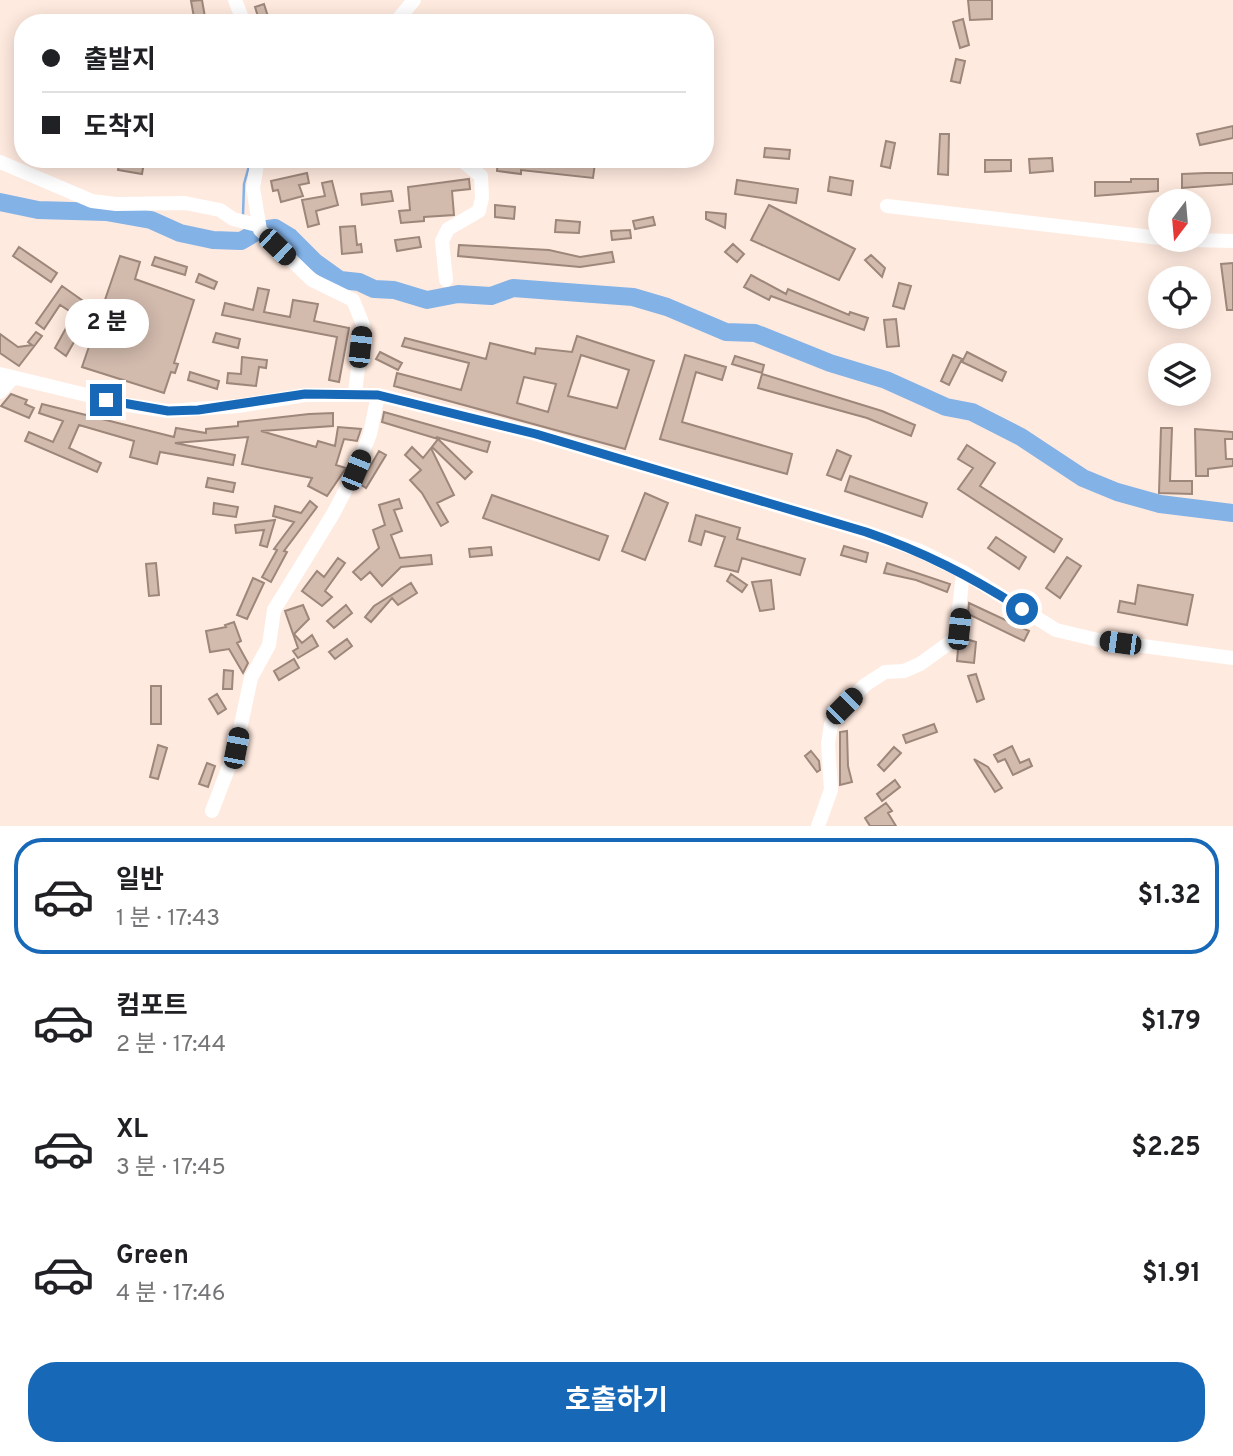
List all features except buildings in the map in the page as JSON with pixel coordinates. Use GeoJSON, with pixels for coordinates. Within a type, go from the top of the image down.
{"type":"FeatureCollection","features":[{"type":"Feature","properties":{"kind":"street"},"geometry":{"type":"LineString","coordinates":[[402,14],[414,0]]}},
{"type":"Feature","properties":{"kind":"street"},"geometry":{"type":"LineString","coordinates":[[14,168],[92,201],[116,204],[184,203],[220,210],[233,219],[257,225],[312,280],[353,300],[363,325],[370,433],[356,470],[333,514],[274,610],[269,645],[251,678],[236,748],[212,811]]}},
{"type":"Feature","properties":{"kind":"street"},"geometry":{"type":"LineString","coordinates":[[256,168],[253,188],[257,225]]}},
{"type":"Feature","properties":{"kind":"street"},"geometry":{"type":"LineString","coordinates":[[446,280],[442,241],[448,229],[479,211],[482,198],[481,176],[471,168]]}},
{"type":"Feature","properties":{"kind":"street"},"geometry":{"type":"LineString","coordinates":[[887,206],[1148,237]]}},
{"type":"Feature","properties":{"kind":"street"},"geometry":{"type":"LineString","coordinates":[[1211,240],[1233,241]]}},
{"type":"Feature","properties":{"kind":"street"},"geometry":{"type":"LineString","coordinates":[[0,392],[6,376],[128,405],[168,411],[238,406],[305,394],[367,394],[536,434],[866,532],[918,550],[963,572],[1056,630],[1098,640],[1233,658]]}},
{"type":"Feature","properties":{"kind":"street"},"geometry":{"type":"LineString","coordinates":[[818,826],[831,790],[828,744],[831,724],[866,685],[885,672],[904,671],[920,664],[956,638],[963,572]]}},
{"type":"Feature","properties":{"kind":"waterway"},"geometry":{"type":"LineString","coordinates":[[243,215],[244,184],[248,168]]}},
{"type":"Feature","properties":{"kind":"waterway"},"geometry":{"type":"LineString","coordinates":[[0,202],[38,210],[106,212],[151,220],[180,233],[213,240],[241,241],[260,230],[275,228],[290,237],[315,262],[340,280],[359,282],[374,289],[394,290],[427,300],[458,294],[491,296],[513,288],[633,297],[667,307],[726,332],[755,333],[830,363],[886,380],[946,407],[972,412],[1021,437],[1083,478],[1117,492],[1160,504],[1233,513]]}},
{"type":"Feature","properties":{"kind":"route"},"geometry":{"type":"LineString","coordinates":[[106,400],[168,411],[238,406],[305,394],[378,395],[536,434],[866,532],[918,550],[963,572],[1022,609]]}}]}
